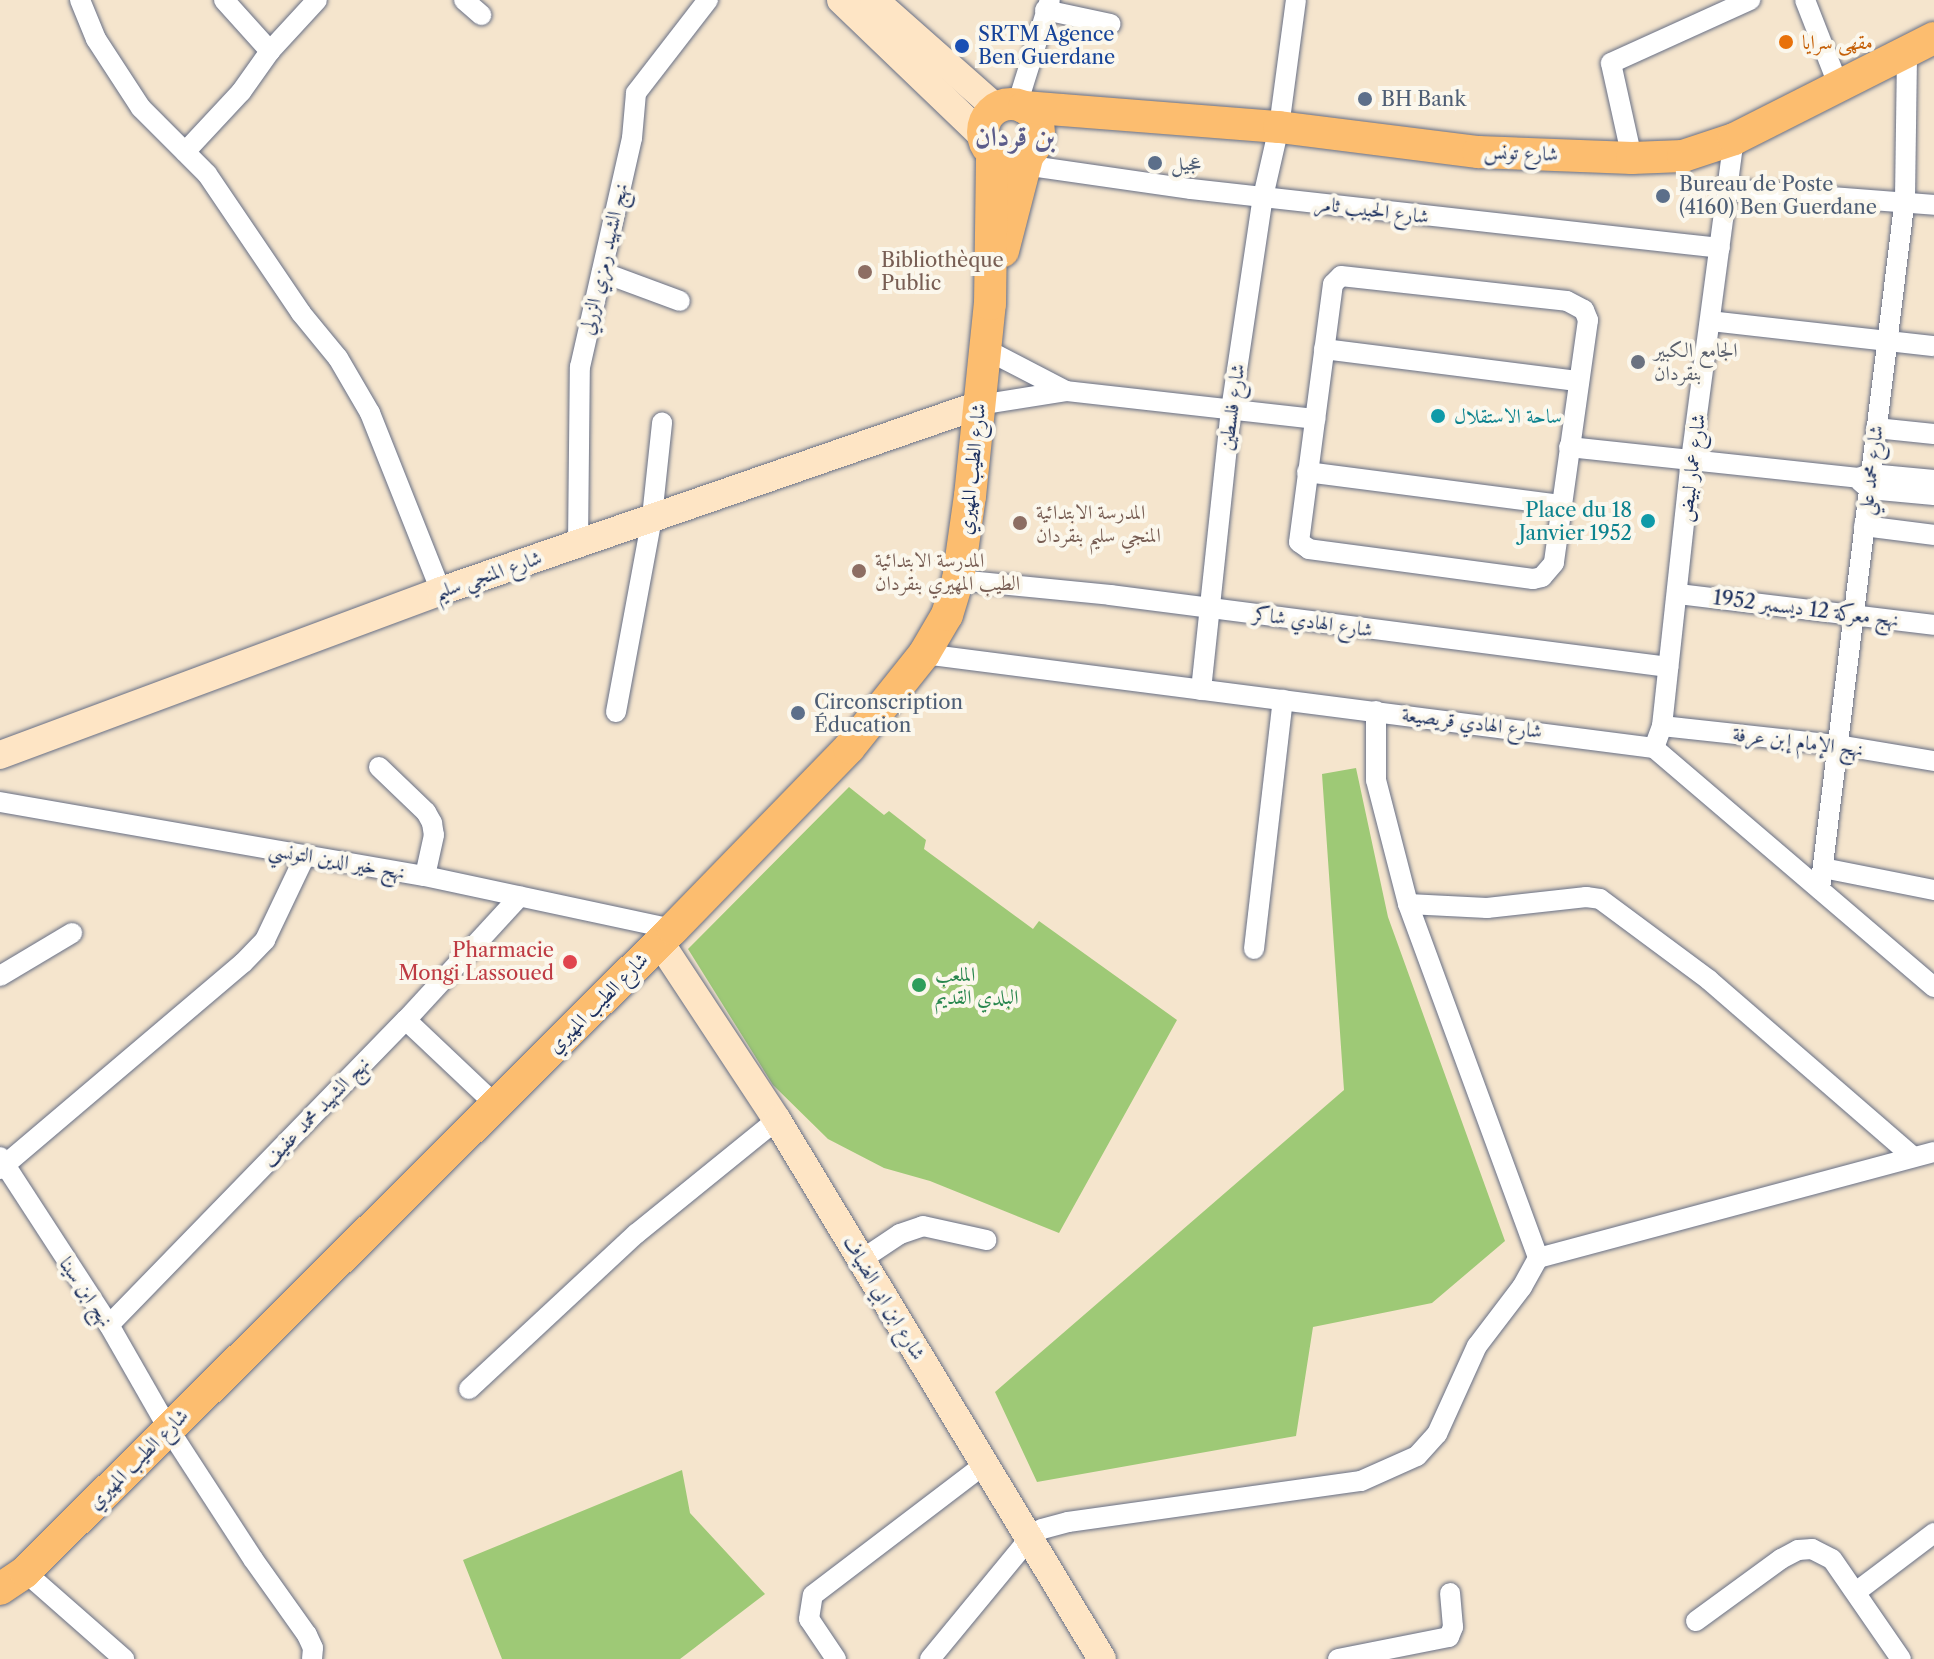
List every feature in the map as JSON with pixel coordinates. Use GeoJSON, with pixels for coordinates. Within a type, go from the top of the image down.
{"type":"FeatureCollection","features":[{"type":"Feature","properties":{"kind":"main road","name":"شارع تونس"},"geometry":{"type":"LineString","coordinates":[[1013,132],[1083,111],[1279,127],[1478,152],[1632,158],[1683,156],[1734,139],[1838,84],[1924,45]]}},
{"type":"Feature","properties":{"kind":"main road","name":"شارع الطيب المهيري"},"geometry":{"type":"LineString","coordinates":[[12,1580],[497,1106],[666,935],[849,748],[924,654],[947,615],[958,580],[1013,132]]}},
{"type":"Feature","properties":{"kind":"street"},"geometry":{"type":"LineString","coordinates":[[80,0],[96,39],[141,108],[207,174],[301,313],[338,358],[370,413],[441,591]]}},
{"type":"Feature","properties":{"kind":"street"},"geometry":{"type":"LineString","coordinates":[[224,0],[270,51]]}},
{"type":"Feature","properties":{"kind":"street"},"geometry":{"type":"LineString","coordinates":[[185,152],[241,92],[270,51],[317,0]]}},
{"type":"Feature","properties":{"kind":"street"},"geometry":{"type":"LineString","coordinates":[[464,0],[481,15]]}},
{"type":"Feature","properties":{"kind":"street","name":"نهج الشهيد رمزي الزرلي"},"geometry":{"type":"LineString","coordinates":[[578,544],[580,367],[632,138],[636,93],[708,0]]}},
{"type":"Feature","properties":{"kind":"street"},"geometry":{"type":"LineString","coordinates":[[841,0],[1013,132]]}},
{"type":"Feature","properties":{"kind":"street"},"geometry":{"type":"LineString","coordinates":[[874,0],[1013,132]]}},
{"type":"Feature","properties":{"kind":"street","name":"شارع فلسطين"},"geometry":{"type":"LineString","coordinates":[[1201,690],[1231,410],[1263,197],[1279,127],[1296,0]]}},
{"type":"Feature","properties":{"kind":"street"},"geometry":{"type":"LineString","coordinates":[[1632,158],[1611,63],[1750,0]]}},
{"type":"Feature","properties":{"kind":"street"},"geometry":{"type":"LineString","coordinates":[[1805,0],[1838,84]]}},
{"type":"Feature","properties":{"kind":"street"},"geometry":{"type":"LineString","coordinates":[[1013,132],[1047,5],[1111,24]]}},
{"type":"Feature","properties":{"kind":"street","name":"شارع محمد علي"},"geometry":{"type":"LineString","coordinates":[[1820,889],[1864,526],[1866,480],[1876,428],[1924,45]]}},
{"type":"Feature","properties":{"kind":"street","name":"شارع الحبيب ثامر"},"geometry":{"type":"LineString","coordinates":[[1013,132],[1263,197],[1720,248]]}},
{"type":"Feature","properties":{"kind":"street","name":"شارع عمار لبيض"},"geometry":{"type":"LineString","coordinates":[[1654,748],[1662,726],[1691,460],[1734,139]]}},
{"type":"Feature","properties":{"kind":"street"},"geometry":{"type":"LineString","coordinates":[[1728,189],[1934,205]]}},
{"type":"Feature","properties":{"kind":"street"},"geometry":{"type":"LineString","coordinates":[[602,272],[680,301]]}},
{"type":"Feature","properties":{"kind":"street"},"geometry":{"type":"LineString","coordinates":[[1341,276],[1567,301],[1584,310],[1588,320],[1579,381],[1554,563],[1542,577],[1533,579],[1303,546],[1298,536],[1333,284],[1341,276]]}},
{"type":"Feature","properties":{"kind":"street"},"geometry":{"type":"LineString","coordinates":[[1710,321],[1934,346]]}},
{"type":"Feature","properties":{"kind":"street"},"geometry":{"type":"LineString","coordinates":[[985,349],[1066,391]]}},
{"type":"Feature","properties":{"kind":"street"},"geometry":{"type":"LineString","coordinates":[[1324,349],[1579,381]]}},
{"type":"Feature","properties":{"kind":"street"},"geometry":{"type":"LineString","coordinates":[[979,405],[1066,391],[1315,419]]}},
{"type":"Feature","properties":{"kind":"street","name":"شارع المنجي سليم"},"geometry":{"type":"LineString","coordinates":[[0,755],[441,591],[979,405]]}},
{"type":"Feature","properties":{"kind":"street"},"geometry":{"type":"LineString","coordinates":[[616,712],[652,517],[662,423]]}},
{"type":"Feature","properties":{"kind":"street"},"geometry":{"type":"LineString","coordinates":[[1876,428],[1934,434]]}},
{"type":"Feature","properties":{"kind":"street"},"geometry":{"type":"LineString","coordinates":[[1569,447],[1866,480],[1934,495]]}},
{"type":"Feature","properties":{"kind":"street"},"geometry":{"type":"LineString","coordinates":[[1307,472],[1562,505]]}},
{"type":"Feature","properties":{"kind":"street"},"geometry":{"type":"LineString","coordinates":[[1866,480],[1934,480]]}},
{"type":"Feature","properties":{"kind":"street"},"geometry":{"type":"LineString","coordinates":[[1864,526],[1934,535]]}},
{"type":"Feature","properties":{"kind":"street","name":"شارع الهادي شاكر"},"geometry":{"type":"LineString","coordinates":[[958,580],[1208,608],[1668,667]]}},
{"type":"Feature","properties":{"kind":"street","name":"نهج معركة 12 ديسمبر 1952"},"geometry":{"type":"LineString","coordinates":[[1678,594],[1934,625]]}},
{"type":"Feature","properties":{"kind":"street","name":"شارع الهادي قريصيعة"},"geometry":{"type":"LineString","coordinates":[[924,654],[1654,748]]}},
{"type":"Feature","properties":{"kind":"street"},"geometry":{"type":"LineString","coordinates":[[1254,949],[1283,700]]}},
{"type":"Feature","properties":{"kind":"street"},"geometry":{"type":"LineString","coordinates":[[1376,711],[1376,780],[1408,904],[1538,1258]]}},
{"type":"Feature","properties":{"kind":"street","name":"نهج الإمام إبن عرفة"},"geometry":{"type":"LineString","coordinates":[[1662,726],[1838,745],[1934,761]]}},
{"type":"Feature","properties":{"kind":"street"},"geometry":{"type":"LineString","coordinates":[[1654,748],[1934,987]]}},
{"type":"Feature","properties":{"kind":"street"},"geometry":{"type":"LineString","coordinates":[[379,767],[426,812],[432,823],[434,835],[425,876]]}},
{"type":"Feature","properties":{"kind":"street","name":"نهج خير الدين التونسي"},"geometry":{"type":"LineString","coordinates":[[0,802],[425,876],[520,896],[666,935]]}},
{"type":"Feature","properties":{"kind":"street"},"geometry":{"type":"LineString","coordinates":[[2,1164],[243,963],[265,940],[305,856]]}},
{"type":"Feature","properties":{"kind":"street"},"geometry":{"type":"LineString","coordinates":[[1823,868],[1934,890]]}},
{"type":"Feature","properties":{"kind":"street","name":"نهج الشهيد محمد عفيف"},"geometry":{"type":"LineString","coordinates":[[109,1325],[406,1020],[520,896]]}},
{"type":"Feature","properties":{"kind":"street"},"geometry":{"type":"LineString","coordinates":[[1408,904],[1487,908],[1586,897],[1600,899],[1709,980],[1913,1157]]}},
{"type":"Feature","properties":{"kind":"street"},"geometry":{"type":"LineString","coordinates":[[0,976],[72,933]]}},
{"type":"Feature","properties":{"kind":"street","name":"شارع ابن ابي الضياف"},"geometry":{"type":"LineString","coordinates":[[666,935],[1102,1659]]}},
{"type":"Feature","properties":{"kind":"street"},"geometry":{"type":"LineString","coordinates":[[406,1020],[497,1106]]}},
{"type":"Feature","properties":{"kind":"street"},"geometry":{"type":"LineString","coordinates":[[469,1389],[636,1234],[777,1120]]}},
{"type":"Feature","properties":{"kind":"street"},"geometry":{"type":"LineString","coordinates":[[930,1659],[1029,1539],[1042,1529],[1068,1522],[1361,1481],[1390,1471],[1417,1456],[1437,1434],[1477,1346],[1522,1287],[1538,1258],[1934,1152]]}},
{"type":"Feature","properties":{"kind":"street","name":"نهج ابن سينا"},"geometry":{"type":"LineString","coordinates":[[2,1164],[109,1325],[168,1428],[253,1559],[307,1635],[313,1648],[312,1659]]}},
{"type":"Feature","properties":{"kind":"street"},"geometry":{"type":"LineString","coordinates":[[861,1260],[900,1234],[923,1226],[986,1240]]}},
{"type":"Feature","properties":{"kind":"street"},"geometry":{"type":"LineString","coordinates":[[836,1659],[809,1619],[813,1595],[985,1464]]}},
{"type":"Feature","properties":{"kind":"street"},"geometry":{"type":"LineString","coordinates":[[1856,1592],[1934,1533]]}},
{"type":"Feature","properties":{"kind":"street"},"geometry":{"type":"LineString","coordinates":[[1696,1621],[1798,1550],[1824,1553],[1856,1592],[1901,1659]]}},
{"type":"Feature","properties":{"kind":"street"},"geometry":{"type":"LineString","coordinates":[[12,1580],[124,1659]]}},
{"type":"Feature","properties":{"kind":"street"},"geometry":{"type":"LineString","coordinates":[[1338,1659],[1449,1637],[1453,1627],[1450,1593]]}},
{"type":"Feature","properties":{"kind":"green space"},"geometry":{"type":"Polygon","coordinates":[[[1356,768],[1388,917],[1505,1241],[1432,1303],[1313,1327],[1296,1436],[1037,1482],[995,1392],[1344,1090],[1322,774],[1356,768]]]}},
{"type":"Feature","properties":{"kind":"green space","name":"الملعب البلدي القديم"},"geometry":{"type":"Polygon","coordinates":[[[849,787],[884,815],[889,811],[926,840],[924,849],[1033,929],[1039,921],[1177,1020],[1059,1233],[930,1181],[884,1168],[828,1139],[773,1085],[688,949],[849,787]]]}},
{"type":"Feature","properties":{"kind":"green space"},"geometry":{"type":"Polygon","coordinates":[[[682,1470],[690,1513],[765,1594],[680,1659],[502,1659],[463,1560],[682,1470]]]}},
{"type":"Feature","properties":{"kind":"place","name":"مقهى سرايا"},"geometry":{"type":"Point","coordinates":[1786,42]}},
{"type":"Feature","properties":{"kind":"place","name":"SRTM Agence Ben Guerdane"},"geometry":{"type":"Point","coordinates":[962,46]}},
{"type":"Feature","properties":{"kind":"place","name":"BH Bank"},"geometry":{"type":"Point","coordinates":[1365,99]}},
{"type":"Feature","properties":{"kind":"place","name":"عجيل"},"geometry":{"type":"Point","coordinates":[1155,163]}},
{"type":"Feature","properties":{"kind":"place","name":"Bureau de Poste (4160) Ben Guerdane"},"geometry":{"type":"Point","coordinates":[1663,196]}},
{"type":"Feature","properties":{"kind":"place","name":"Bibliothèque Public"},"geometry":{"type":"Point","coordinates":[865,272]}},
{"type":"Feature","properties":{"kind":"place","name":"الجامع الكبير بنقردان"},"geometry":{"type":"Point","coordinates":[1638,362]}},
{"type":"Feature","properties":{"kind":"place","name":"ساحة الاستقلال"},"geometry":{"type":"Point","coordinates":[1438,416]}},
{"type":"Feature","properties":{"kind":"place","name":"Place du 18 Janvier 1952"},"geometry":{"type":"Point","coordinates":[1648,521]}},
{"type":"Feature","properties":{"kind":"place","name":"المدرسة الابتدائية المنجي سليم بنقردان"},"geometry":{"type":"Point","coordinates":[1020,523]}},
{"type":"Feature","properties":{"kind":"place","name":"المدرسة الابتدائية الطيب المهيري بنقردان"},"geometry":{"type":"Point","coordinates":[859,571]}},
{"type":"Feature","properties":{"kind":"place","name":"Circonscription Éducation"},"geometry":{"type":"Point","coordinates":[798,713]}},
{"type":"Feature","properties":{"kind":"place","name":"Pharmacie Mongi Lassoued"},"geometry":{"type":"Point","coordinates":[570,962]}},
{"type":"Feature","properties":{"kind":"place","name":"الملعب البلدي القديم"},"geometry":{"type":"Point","coordinates":[919,985]}},
{"type":"Feature","properties":{"kind":"district","name":"بن قردان"},"geometry":{"type":"Point","coordinates":[1015,136]}}]}
